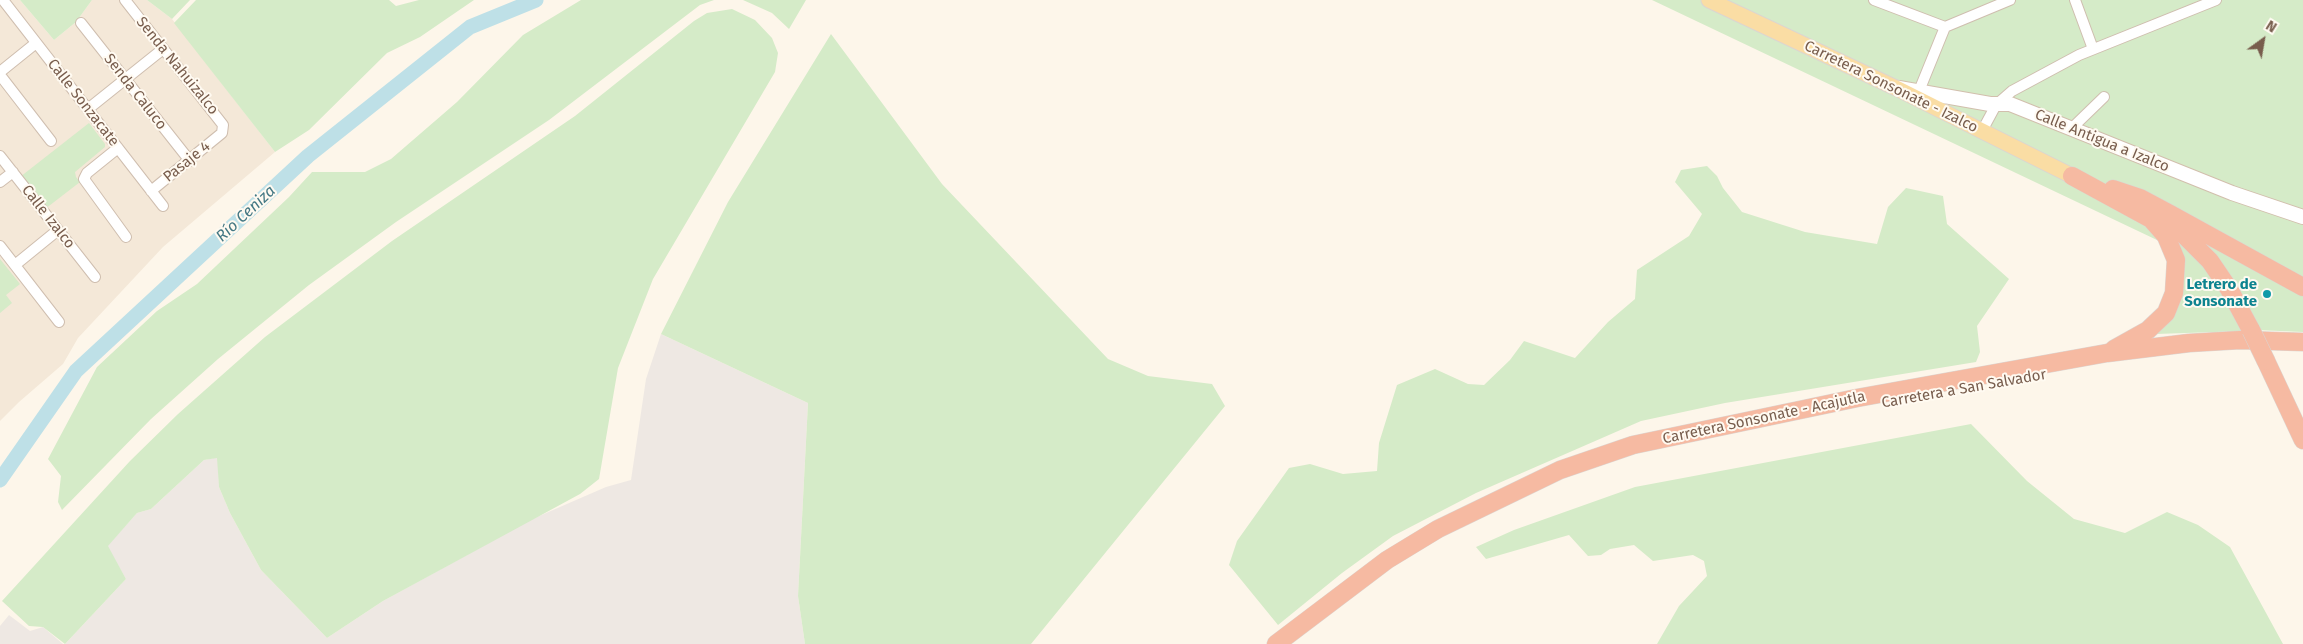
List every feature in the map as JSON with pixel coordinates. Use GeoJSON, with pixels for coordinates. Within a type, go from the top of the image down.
{"type":"FeatureCollection","features":[{"type":"Feature","properties":{"kind":"highway"},"geometry":{"type":"LineString","coordinates":[[2072,176],[2140,198],[2303,287]]}},
{"type":"Feature","properties":{"kind":"highway"},"geometry":{"type":"LineString","coordinates":[[2072,176],[2157,213],[2178,228],[2204,253],[2219,273],[2250,330],[2303,440]]}},
{"type":"Feature","properties":{"kind":"highway"},"geometry":{"type":"LineString","coordinates":[[2072,176],[2150,219],[2166,236],[2176,260],[2175,288],[2166,313],[2148,330],[2107,354]]}},
{"type":"Feature","properties":{"kind":"highway","name":"Carretera Sonsonate - Acajutla"},"geometry":{"type":"LineString","coordinates":[[1276,644],[1387,560],[1438,529],[1560,470],[1633,445],[1857,398],[2107,354],[2189,343],[2240,340],[2303,342]]}},
{"type":"Feature","properties":{"kind":"highway","name":"Carretera a San Salvador"},"geometry":{"type":"LineString","coordinates":[[1291,644],[1384,574],[1448,535],[1521,498],[1567,478],[1659,447],[1846,410],[2135,360],[2197,352],[2249,350],[2303,352]]}},
{"type":"Feature","properties":{"kind":"main road","name":"Carretera Sonsonate - Izalco"},"geometry":{"type":"LineString","coordinates":[[1710,0],[1896,88],[2072,176]]}},
{"type":"Feature","properties":{"kind":"street","name":"Calle Sonzacate"},"geometry":{"type":"LineString","coordinates":[[3,0],[163,206]]}},
{"type":"Feature","properties":{"kind":"street","name":"Senda Nahuizalco"},"geometry":{"type":"LineString","coordinates":[[125,0],[220,120],[223,125],[222,134]]}},
{"type":"Feature","properties":{"kind":"street"},"geometry":{"type":"LineString","coordinates":[[1874,0],[1891,3],[1945,27]]}},
{"type":"Feature","properties":{"kind":"street"},"geometry":{"type":"LineString","coordinates":[[1919,91],[1945,27],[2010,0]]}},
{"type":"Feature","properties":{"kind":"street"},"geometry":{"type":"LineString","coordinates":[[2075,0],[2093,49]]}},
{"type":"Feature","properties":{"kind":"street"},"geometry":{"type":"LineString","coordinates":[[1982,131],[1996,105],[2012,91],[2093,49],[2216,0]]}},
{"type":"Feature","properties":{"kind":"street","name":"Senda Caluco"},"geometry":{"type":"LineString","coordinates":[[81,23],[190,161]]}},
{"type":"Feature","properties":{"kind":"street"},"geometry":{"type":"LineString","coordinates":[[36,43],[0,73],[51,140]]}},
{"type":"Feature","properties":{"kind":"street"},"geometry":{"type":"LineString","coordinates":[[88,110],[163,49]]}},
{"type":"Feature","properties":{"kind":"street","name":"Calle Antigua a Izalco"},"geometry":{"type":"LineString","coordinates":[[1896,88],[1996,105],[2010,104],[2232,193],[2303,217]]}},
{"type":"Feature","properties":{"kind":"street"},"geometry":{"type":"LineString","coordinates":[[2071,129],[2104,97]]}},
{"type":"Feature","properties":{"kind":"street","name":"Pasaje 4"},"geometry":{"type":"LineString","coordinates":[[151,191],[222,134]]}},
{"type":"Feature","properties":{"kind":"street"},"geometry":{"type":"LineString","coordinates":[[118,148],[87,173],[84,179],[126,237]]}},
{"type":"Feature","properties":{"kind":"street","name":"Calle Izalco"},"geometry":{"type":"LineString","coordinates":[[0,156],[95,277]]}},
{"type":"Feature","properties":{"kind":"street"},"geometry":{"type":"LineString","coordinates":[[0,182],[13,172]]}},
{"type":"Feature","properties":{"kind":"street"},"geometry":{"type":"LineString","coordinates":[[15,265],[58,230]]}},
{"type":"Feature","properties":{"kind":"street"},"geometry":{"type":"LineString","coordinates":[[0,248],[59,322]]}},
{"type":"Feature","properties":{"kind":"shaded area"},"geometry":{"type":"Polygon","coordinates":[[[0,0],[20,0],[54,40],[76,22],[92,0],[147,0],[172,19],[275,152],[163,247],[78,338],[63,364],[0,421],[0,0]]]}},
{"type":"Feature","properties":{"kind":"shaded area"},"geometry":{"type":"Polygon","coordinates":[[[661,334],[808,403],[798,596],[805,644],[65,644],[126,579],[107,546],[137,513],[151,509],[204,460],[218,457],[219,487],[230,513],[261,570],[327,638],[383,601],[530,520],[606,487],[631,480],[646,379],[661,334]]]}},
{"type":"Feature","properties":{"kind":"shaded area"},"geometry":{"type":"Polygon","coordinates":[[[9,615],[30,631],[43,627],[63,644],[0,644],[0,626],[9,615]]]}},
{"type":"Feature","properties":{"kind":"green space"},"geometry":{"type":"Polygon","coordinates":[[[20,0],[92,0],[76,22],[54,40],[20,0]]]}},
{"type":"Feature","properties":{"kind":"green space"},"geometry":{"type":"Polygon","coordinates":[[[147,0],[190,0],[172,19],[147,0]]]}},
{"type":"Feature","properties":{"kind":"green space"},"geometry":{"type":"Polygon","coordinates":[[[196,0],[389,0],[396,6],[419,0],[474,0],[420,37],[387,53],[309,130],[275,152],[174,23],[196,0]]]}},
{"type":"Feature","properties":{"kind":"green space"},"geometry":{"type":"Polygon","coordinates":[[[581,0],[714,0],[700,5],[549,120],[396,222],[309,285],[218,359],[151,419],[62,510],[58,502],[61,476],[48,459],[97,367],[157,311],[197,284],[289,197],[312,172],[365,172],[391,159],[457,102],[523,35],[581,0]]]}},
{"type":"Feature","properties":{"kind":"green space"},"geometry":{"type":"Polygon","coordinates":[[[743,0],[806,0],[789,29],[772,13],[743,0]]]}},
{"type":"Feature","properties":{"kind":"green space"},"geometry":{"type":"Polygon","coordinates":[[[1652,0],[2303,0],[2303,332],[2257,330],[2208,271],[2245,331],[2156,334],[2178,250],[1652,0]]]}},
{"type":"Feature","properties":{"kind":"green space"},"geometry":{"type":"Polygon","coordinates":[[[732,9],[755,20],[772,38],[778,53],[775,72],[653,279],[618,368],[599,479],[580,494],[383,601],[327,638],[261,570],[230,513],[219,487],[217,458],[204,460],[151,509],[137,513],[108,546],[126,579],[65,644],[43,627],[29,626],[2,601],[130,461],[178,414],[265,337],[392,241],[575,116],[694,21],[707,13],[732,9]]]}},
{"type":"Feature","properties":{"kind":"green space"},"geometry":{"type":"Polygon","coordinates":[[[831,34],[942,184],[1108,359],[1148,376],[1212,384],[1225,406],[1031,644],[805,644],[798,596],[808,403],[661,334],[728,202],[831,34]]]}},
{"type":"Feature","properties":{"kind":"green space"},"geometry":{"type":"Polygon","coordinates":[[[89,123],[105,144],[105,147],[75,172],[80,182],[45,209],[20,177],[89,123]]]}},
{"type":"Feature","properties":{"kind":"green space"},"geometry":{"type":"Polygon","coordinates":[[[1707,166],[1717,176],[1723,188],[1742,212],[1805,232],[1877,244],[1888,207],[1906,188],[1943,196],[1947,224],[2009,279],[1977,326],[1980,352],[1976,362],[1725,403],[1641,421],[1476,493],[1393,536],[1342,573],[1278,625],[1229,565],[1237,541],[1289,468],[1310,464],[1343,474],[1377,471],[1379,443],[1397,385],[1435,369],[1468,384],[1484,385],[1510,360],[1524,341],[1575,358],[1608,322],[1635,299],[1637,270],[1689,236],[1702,214],[1675,182],[1681,170],[1707,166]]]}},
{"type":"Feature","properties":{"kind":"green space"},"geometry":{"type":"Polygon","coordinates":[[[0,259],[20,284],[6,295],[12,303],[0,313],[0,259]]]}},
{"type":"Feature","properties":{"kind":"green space"},"geometry":{"type":"Polygon","coordinates":[[[1971,424],[2027,481],[2074,519],[2125,533],[2167,512],[2198,525],[2230,547],[2283,644],[1657,644],[1679,606],[1707,576],[1704,561],[1693,555],[1653,561],[1634,545],[1610,549],[1601,555],[1588,556],[1569,535],[1486,559],[1476,547],[1514,530],[1635,487],[1971,424]]]}},
{"type":"Feature","properties":{"kind":"waterway","name":"Río Ceniza"},"geometry":{"type":"LineString","coordinates":[[0,480],[76,371],[308,156],[470,27],[536,0]]}},
{"type":"Feature","properties":{"kind":"place","name":"Letrero de Sonsonate"},"geometry":{"type":"Point","coordinates":[2267,294]}}]}
